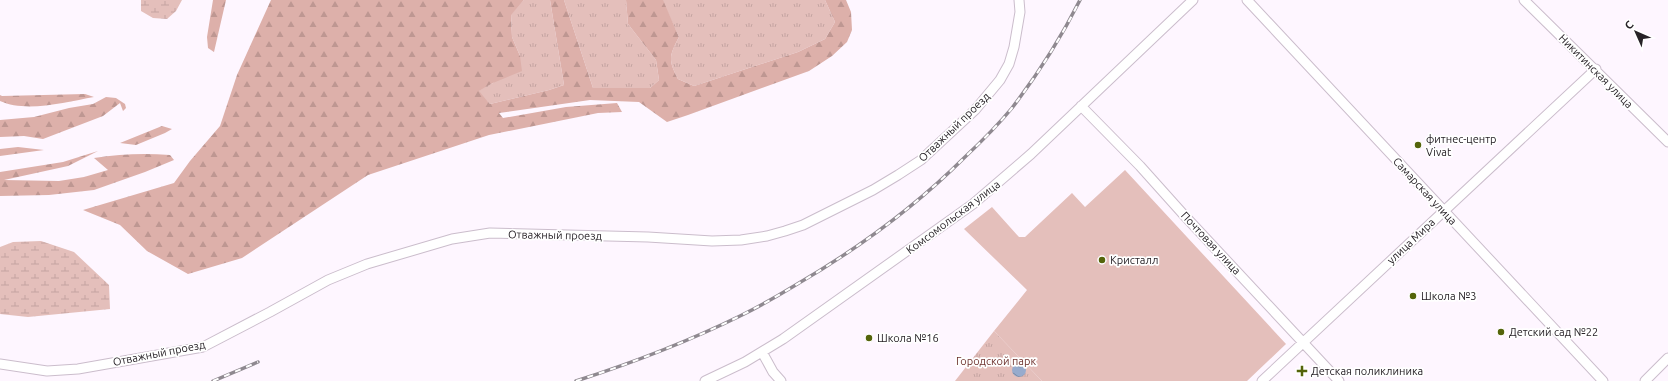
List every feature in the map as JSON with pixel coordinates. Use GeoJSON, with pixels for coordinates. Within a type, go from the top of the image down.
{"type":"FeatureCollection","features":[{"type":"Feature","properties":{"kind":"street","name":"Отважный проезд"},"geometry":{"type":"LineString","coordinates":[[0,364],[46,371],[78,369],[203,347],[328,280],[367,264],[452,239],[490,233],[648,237],[717,241],[741,240],[767,236],[797,227],[873,190],[921,160],[975,110],[1000,80],[1009,64],[1014,48],[1020,12],[1019,0]]}},
{"type":"Feature","properties":{"kind":"street","name":"Комсомольская улица"},"geometry":{"type":"LineString","coordinates":[[705,381],[762,352],[868,279],[972,204],[1002,180],[1193,0]]}},
{"type":"Feature","properties":{"kind":"street","name":"Самарская улица"},"geometry":{"type":"LineString","coordinates":[[1247,0],[1603,381]]}},
{"type":"Feature","properties":{"kind":"street","name":"Никитинская улица"},"geometry":{"type":"LineString","coordinates":[[1524,0],[1596,69],[1668,142]]}},
{"type":"Feature","properties":{"kind":"street","name":"улица Мира"},"geometry":{"type":"LineString","coordinates":[[1262,381],[1596,69]]}},
{"type":"Feature","properties":{"kind":"street","name":"Почтовая улица"},"geometry":{"type":"LineString","coordinates":[[1081,106],[1137,162],[1183,214],[1339,381]]}},
{"type":"Feature","properties":{"kind":"street"},"geometry":{"type":"LineString","coordinates":[[762,352],[773,372],[781,381]]}},
{"type":"Feature","properties":{"kind":"street"},"geometry":{"type":"LineString","coordinates":[[1645,381],[1668,358]]}},
{"type":"Feature","properties":{"kind":"green space"},"geometry":{"type":"Polygon","coordinates":[[[141,0],[182,0],[176,11],[167,19],[153,18],[141,11],[141,0]]]}},
{"type":"Feature","properties":{"kind":"green space"},"geometry":{"type":"Polygon","coordinates":[[[213,0],[226,0],[214,52],[208,48],[207,37],[213,0]]]}},
{"type":"Feature","properties":{"kind":"green space"},"geometry":{"type":"Polygon","coordinates":[[[271,0],[524,0],[511,15],[512,37],[520,56],[522,71],[493,83],[479,91],[490,104],[564,85],[550,0],[564,0],[593,88],[650,88],[659,80],[656,60],[628,24],[626,0],[663,0],[679,37],[673,49],[671,62],[678,79],[694,86],[798,52],[825,39],[835,22],[825,0],[846,0],[851,12],[852,30],[847,42],[832,56],[809,71],[667,122],[639,102],[590,100],[499,113],[503,118],[566,107],[617,103],[622,112],[598,113],[489,135],[368,175],[242,258],[188,274],[147,251],[120,225],[83,210],[174,183],[190,161],[220,126],[237,75],[271,0]]]}},
{"type":"Feature","properties":{"kind":"green space"},"geometry":{"type":"Polygon","coordinates":[[[524,0],[550,0],[564,85],[490,104],[478,91],[493,83],[520,56],[512,37],[511,14],[524,0]]]}},
{"type":"Feature","properties":{"kind":"green space"},"geometry":{"type":"Polygon","coordinates":[[[564,0],[626,0],[628,24],[656,60],[659,80],[650,88],[593,88],[564,0]]]}},
{"type":"Feature","properties":{"kind":"green space"},"geometry":{"type":"Polygon","coordinates":[[[662,0],[825,0],[835,22],[825,39],[798,52],[694,86],[678,79],[671,62],[673,49],[679,37],[662,0]]]}},
{"type":"Feature","properties":{"kind":"green space"},"geometry":{"type":"Polygon","coordinates":[[[85,94],[94,97],[59,104],[34,106],[22,106],[0,101],[0,95],[85,94]]]}},
{"type":"Feature","properties":{"kind":"green space"},"geometry":{"type":"Polygon","coordinates":[[[106,97],[116,98],[125,104],[126,108],[123,111],[120,103],[103,116],[43,139],[24,136],[0,137],[0,120],[34,117],[69,108],[93,104],[106,97]]]}},
{"type":"Feature","properties":{"kind":"green space"},"geometry":{"type":"Polygon","coordinates":[[[162,126],[172,129],[136,145],[120,143],[162,126]]]}},
{"type":"Feature","properties":{"kind":"green space"},"geometry":{"type":"Polygon","coordinates":[[[18,147],[44,150],[0,156],[0,149],[18,147]]]}},
{"type":"Feature","properties":{"kind":"green space"},"geometry":{"type":"Polygon","coordinates":[[[98,151],[68,166],[4,180],[59,181],[84,177],[108,170],[94,158],[132,154],[160,154],[170,155],[174,160],[94,190],[49,195],[0,196],[0,172],[63,162],[98,151]]]}},
{"type":"Feature","properties":{"kind":"green space","name":"Кристалл"},"geometry":{"type":"Polygon","coordinates":[[[1125,170],[1286,344],[1247,381],[1042,381],[994,331],[1027,290],[964,229],[992,207],[1019,237],[1025,237],[1072,193],[1085,207],[1125,170]]]}},
{"type":"Feature","properties":{"kind":"green space"},"geometry":{"type":"Polygon","coordinates":[[[41,241],[74,252],[109,285],[110,309],[28,317],[0,314],[0,247],[13,242],[41,241]]]}},
{"type":"Feature","properties":{"kind":"green space","name":"Городской парк"},"geometry":{"type":"Polygon","coordinates":[[[994,331],[1042,381],[955,381],[994,331]]]}},
{"type":"Feature","properties":{"kind":"water"},"geometry":{"type":"Polygon","coordinates":[[[1016,363],[1022,363],[1026,367],[1026,373],[1022,377],[1016,377],[1012,373],[1012,367],[1016,363]]]}},
{"type":"Feature","properties":{"kind":"railway"},"geometry":{"type":"LineString","coordinates":[[576,381],[659,352],[740,316],[774,298],[840,258],[884,227],[946,176],[1007,114],[1049,56],[1080,0]]}},
{"type":"Feature","properties":{"kind":"railway"},"geometry":{"type":"LineString","coordinates":[[213,381],[258,362]]}},
{"type":"Feature","properties":{"kind":"place","name":"фитнес-центр Vivat"},"geometry":{"type":"Point","coordinates":[1418,145]}},
{"type":"Feature","properties":{"kind":"place","name":"Кристалл"},"geometry":{"type":"Point","coordinates":[1102,260]}},
{"type":"Feature","properties":{"kind":"place","name":"Школа №3"},"geometry":{"type":"Point","coordinates":[1413,296]}},
{"type":"Feature","properties":{"kind":"place","name":"Детский сад №22"},"geometry":{"type":"Point","coordinates":[1501,332]}},
{"type":"Feature","properties":{"kind":"place","name":"Школа №16"},"geometry":{"type":"Point","coordinates":[869,338]}},
{"type":"Feature","properties":{"kind":"place","name":"Детская поликлиника"},"geometry":{"type":"Point","coordinates":[1302,371]}}]}
